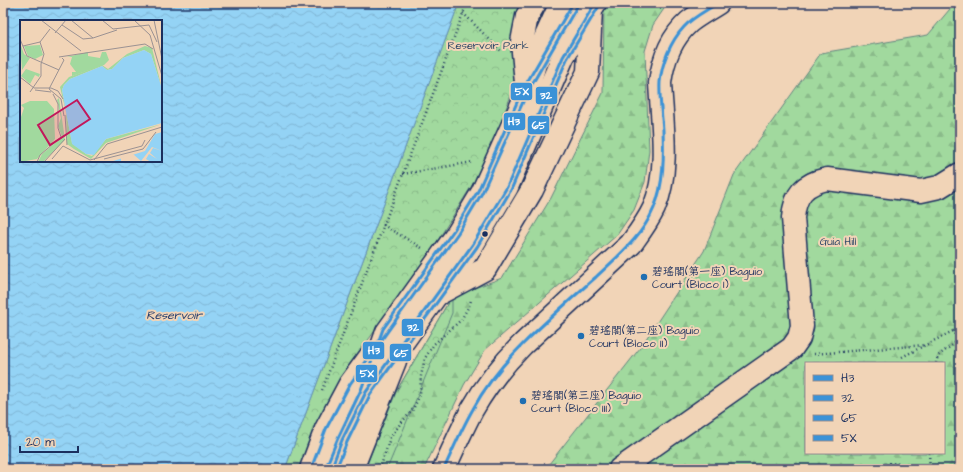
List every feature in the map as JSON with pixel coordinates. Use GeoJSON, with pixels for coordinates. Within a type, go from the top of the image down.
{"type":"FeatureCollection","features":[{"type":"Feature","properties":{"kind":"main road"},"geometry":{"type":"LineString","coordinates":[[527,93],[522,42],[527,16],[535,3]]}},
{"type":"Feature","properties":{"kind":"main road"},"geometry":{"type":"LineString","coordinates":[[527,93],[537,56],[557,12],[563,3]]}},
{"type":"Feature","properties":{"kind":"main road"},"geometry":{"type":"LineString","coordinates":[[444,469],[472,410],[508,359],[631,244],[644,227],[654,208],[661,187],[664,166],[660,83],[666,55],[680,31],[690,22],[718,3]]}},
{"type":"Feature","properties":{"kind":"main road"},"geometry":{"type":"LineString","coordinates":[[331,469],[342,440],[395,338],[439,259],[482,193],[527,93],[561,35],[588,5]]}},
{"type":"Feature","properties":{"kind":"main road"},"geometry":{"type":"LineString","coordinates":[[438,294],[485,269],[532,190],[588,72],[588,5]]}},
{"type":"Feature","properties":{"kind":"main road"},"geometry":{"type":"LineString","coordinates":[[311,469],[326,429],[350,384],[438,294],[473,244],[507,187],[563,57],[588,5]]}},
{"type":"Feature","properties":{"kind":"main road"},"geometry":{"type":"LineString","coordinates":[[620,469],[792,348],[799,338],[802,326],[793,218],[794,207],[798,196],[806,187],[816,181],[828,179],[921,191],[939,187],[960,174]]}},
{"type":"Feature","properties":{"kind":"main road"},"geometry":{"type":"LineString","coordinates":[[352,469],[395,338]]}},
{"type":"Feature","properties":{"kind":"path"},"geometry":{"type":"LineString","coordinates":[[320,395],[467,3]]}},
{"type":"Feature","properties":{"kind":"path"},"geometry":{"type":"LineString","coordinates":[[463,14],[503,52]]}},
{"type":"Feature","properties":{"kind":"path"},"geometry":{"type":"LineString","coordinates":[[403,174],[476,162]]}},
{"type":"Feature","properties":{"kind":"path"},"geometry":{"type":"LineString","coordinates":[[383,226],[439,259]]}},
{"type":"Feature","properties":{"kind":"path"},"geometry":{"type":"LineString","coordinates":[[380,469],[390,438],[412,411],[420,395],[421,376],[425,358],[434,344],[462,320],[470,304],[474,275]]}},
{"type":"Feature","properties":{"kind":"path"},"geometry":{"type":"LineString","coordinates":[[902,357],[960,327]]}},
{"type":"Feature","properties":{"kind":"path"},"geometry":{"type":"LineString","coordinates":[[936,362],[938,356],[959,339],[953,331]]}},
{"type":"Feature","properties":{"kind":"path"},"geometry":{"type":"LineString","coordinates":[[810,354],[925,345]]}},
{"type":"Feature","properties":{"kind":"path"},"geometry":{"type":"LineString","coordinates":[[929,454],[930,469]]}},
{"type":"Feature","properties":{"kind":"path"},"geometry":{"type":"LineString","coordinates":[[870,469],[878,468],[891,463],[909,465],[919,469]]}},
{"type":"Feature","properties":{"kind":"green space","name":"Reservoir Park"},"geometry":{"type":"Polygon","coordinates":[[[459,3],[554,3],[514,87],[493,144],[479,174],[428,256],[354,360],[305,469],[285,469],[459,3]]]}},
{"type":"Feature","properties":{"kind":"green space"},"geometry":{"type":"Polygon","coordinates":[[[604,3],[668,3],[653,25],[645,51],[649,150],[645,182],[634,210],[617,235],[485,350],[464,385],[424,469],[365,469],[396,392],[452,296],[502,278],[551,198],[603,93],[604,3]]]}},
{"type":"Feature","properties":{"kind":"green space","name":"Guia Hill"},"geometry":{"type":"Polygon","coordinates":[[[955,3],[960,3],[960,469],[545,469],[640,348],[704,251],[734,175],[821,53],[928,35],[955,3]]]}},
{"type":"Feature","properties":{"kind":"green space"},"geometry":{"type":"Polygon","coordinates":[[[452,296],[452,313],[387,469],[365,469],[396,392],[452,296]]]}},
{"type":"Feature","properties":{"kind":"water","name":"Reservoir"},"geometry":{"type":"Polygon","coordinates":[[[3,3],[459,3],[285,469],[3,469],[3,3]]]}},
{"type":"Feature","properties":{"kind":"transit line","name":"5X"},"geometry":{"type":"LineString","coordinates":[[326,467],[361,390],[383,329],[454,230],[478,191],[522,91],[573,3]]}},
{"type":"Feature","properties":{"kind":"transit line","name":"H3"},"geometry":{"type":"LineString","coordinates":[[311,469],[326,429],[350,384],[458,233],[482,193],[527,93],[579,3]]}},
{"type":"Feature","properties":{"kind":"transit line","name":"32"},"geometry":{"type":"LineString","coordinates":[[331,469],[342,440],[366,392],[473,244],[507,187],[563,57],[595,3]]}},
{"type":"Feature","properties":{"kind":"transit line","name":"H3"},"geometry":{"type":"LineString","coordinates":[[444,469],[461,431],[473,409],[489,383],[502,367],[541,327],[621,254],[636,237],[649,218],[654,208],[662,180],[663,130],[660,82],[665,60],[675,39],[684,27],[696,17],[718,3]]}},
{"type":"Feature","properties":{"kind":"transit line","name":"65"},"geometry":{"type":"LineString","coordinates":[[336,469],[347,442],[370,395],[477,247],[511,190],[567,59],[599,6]]}},
{"type":"Feature","properties":{"kind":"place","name":"碧瑤閣(第一座) Baguio Court (Bloco I)"},"geometry":{"type":"Point","coordinates":[644,277]}},
{"type":"Feature","properties":{"kind":"place","name":"碧瑤閣(第二座) Baguio Court (Bloco II)"},"geometry":{"type":"Point","coordinates":[581,336]}},
{"type":"Feature","properties":{"kind":"place","name":"碧瑤閣(第三座) Baguio Court (Bloco III)"},"geometry":{"type":"Point","coordinates":[523,401]}}]}
